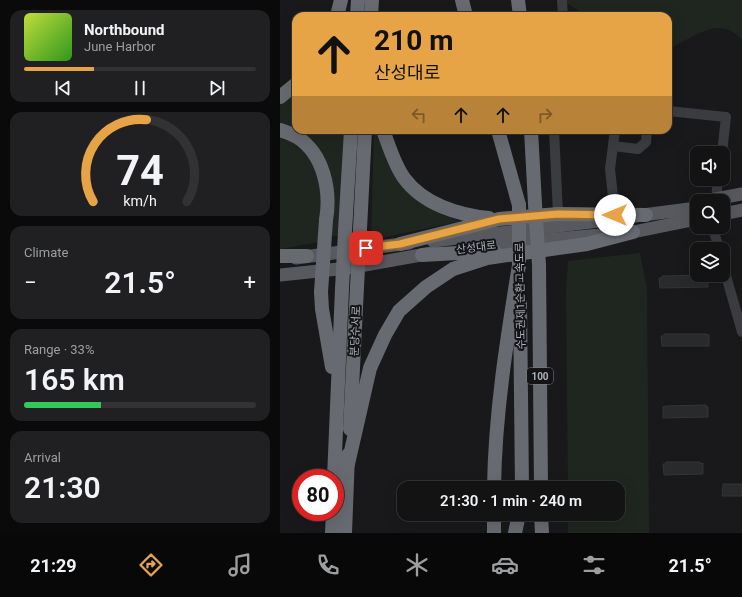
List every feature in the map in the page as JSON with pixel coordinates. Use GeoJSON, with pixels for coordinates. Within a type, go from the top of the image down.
{"type":"FeatureCollection","features":[{"type":"Feature","properties":{"kind":"highway"},"geometry":{"type":"LineString","coordinates":[[338,12],[341,0]]}},
{"type":"Feature","properties":{"kind":"highway"},"geometry":{"type":"LineString","coordinates":[[357,12],[358,0]]}},
{"type":"Feature","properties":{"kind":"highway"},"geometry":{"type":"LineString","coordinates":[[371,12],[372,0]]}},
{"type":"Feature","properties":{"kind":"highway"},"geometry":{"type":"LineString","coordinates":[[462,0],[465,12]]}},
{"type":"Feature","properties":{"kind":"highway"},"geometry":{"type":"LineString","coordinates":[[518,0],[520,12]]}},
{"type":"Feature","properties":{"kind":"highway"},"geometry":{"type":"LineString","coordinates":[[280,97],[292,87]]}},
{"type":"Feature","properties":{"kind":"highway"},"geometry":{"type":"LineString","coordinates":[[280,130],[297,136],[312,149],[321,165],[326,187],[328,210],[321,292],[322,309],[337,399]]}},
{"type":"Feature","properties":{"kind":"highway","name":"분당수서로"},"geometry":{"type":"LineString","coordinates":[[334,469],[351,134]]}},
{"type":"Feature","properties":{"kind":"highway","name":"분당수서로"},"geometry":{"type":"LineString","coordinates":[[345,533],[365,134]]}},
{"type":"Feature","properties":{"kind":"highway"},"geometry":{"type":"LineString","coordinates":[[385,134],[394,160],[404,178],[420,195],[451,210],[473,216],[499,219]]}},
{"type":"Feature","properties":{"kind":"highway","name":"수도권제1순환고속도로"},"geometry":{"type":"LineString","coordinates":[[499,134],[519,204],[522,481]]}},
{"type":"Feature","properties":{"kind":"highway","name":"수도권제1순환고속도로"},"geometry":{"type":"LineString","coordinates":[[531,134],[539,265],[541,481]]}},
{"type":"Feature","properties":{"kind":"highway"},"geometry":{"type":"LineString","coordinates":[[400,244],[499,219],[558,214],[646,215]]}},
{"type":"Feature","properties":{"kind":"highway"},"geometry":{"type":"LineString","coordinates":[[348,464],[370,368],[385,335],[399,311],[426,287],[453,269],[487,258],[535,250],[587,244],[632,232]]}},
{"type":"Feature","properties":{"kind":"highway"},"geometry":{"type":"LineString","coordinates":[[422,255],[535,250]]}},
{"type":"Feature","properties":{"kind":"highway"},"geometry":{"type":"LineString","coordinates":[[280,256],[307,256]]}},
{"type":"Feature","properties":{"kind":"highway"},"geometry":{"type":"LineString","coordinates":[[494,481],[495,445],[499,400],[519,265]]}},
{"type":"Feature","properties":{"kind":"highway"},"geometry":{"type":"LineString","coordinates":[[332,533],[333,521]]}},
{"type":"Feature","properties":{"kind":"highway"},"geometry":{"type":"LineString","coordinates":[[494,521],[494,533]]}},
{"type":"Feature","properties":{"kind":"highway"},"geometry":{"type":"LineString","coordinates":[[515,533],[518,521]]}},
{"type":"Feature","properties":{"kind":"highway"},"geometry":{"type":"LineString","coordinates":[[522,521],[522,533]]}},
{"type":"Feature","properties":{"kind":"highway"},"geometry":{"type":"LineString","coordinates":[[541,521],[542,533]]}},
{"type":"Feature","properties":{"kind":"main road"},"geometry":{"type":"LineString","coordinates":[[730,197],[742,194]]}},
{"type":"Feature","properties":{"kind":"main road"},"geometry":{"type":"LineString","coordinates":[[730,200],[742,200]]}},
{"type":"Feature","properties":{"kind":"main road"},"geometry":{"type":"LineString","coordinates":[[646,215],[690,204]]}},
{"type":"Feature","properties":{"kind":"main road","name":"산성대로"},"geometry":{"type":"LineString","coordinates":[[280,259],[558,227],[690,209]]}},
{"type":"Feature","properties":{"kind":"main road"},"geometry":{"type":"LineString","coordinates":[[730,213],[742,212]]}},
{"type":"Feature","properties":{"kind":"main road","name":"산성대로"},"geometry":{"type":"LineString","coordinates":[[280,275],[348,268],[470,246],[632,232],[690,221]]}},
{"type":"Feature","properties":{"kind":"street"},"geometry":{"type":"LineString","coordinates":[[562,0],[563,12]]}},
{"type":"Feature","properties":{"kind":"street"},"geometry":{"type":"LineString","coordinates":[[672,111],[726,117],[723,146]]}},
{"type":"Feature","properties":{"kind":"street"},"geometry":{"type":"LineString","coordinates":[[554,134],[558,214]]}},
{"type":"Feature","properties":{"kind":"street"},"geometry":{"type":"LineString","coordinates":[[614,134],[610,169],[615,215]]}},
{"type":"Feature","properties":{"kind":"street"},"geometry":{"type":"LineString","coordinates":[[613,146],[638,149],[646,142],[647,134]]}},
{"type":"Feature","properties":{"kind":"street"},"geometry":{"type":"LineString","coordinates":[[729,282],[739,312],[742,332]]}},
{"type":"Feature","properties":{"kind":"shaded area"},"geometry":{"type":"Polygon","coordinates":[[[566,0],[742,0],[742,40],[734,32],[725,28],[716,28],[706,30],[672,47],[672,12],[581,12],[565,2],[566,0]]]}},
{"type":"Feature","properties":{"kind":"shaded area"},"geometry":{"type":"Polygon","coordinates":[[[292,94],[292,127],[280,125],[280,105],[292,94]]]}},
{"type":"Feature","properties":{"kind":"shaded area"},"geometry":{"type":"Polygon","coordinates":[[[304,134],[345,134],[339,236],[332,236],[329,167],[314,141],[304,134]]]}},
{"type":"Feature","properties":{"kind":"shaded area"},"geometry":{"type":"Polygon","coordinates":[[[374,134],[379,134],[419,199],[445,216],[461,221],[371,240],[374,134]]]}},
{"type":"Feature","properties":{"kind":"shaded area"},"geometry":{"type":"Polygon","coordinates":[[[280,136],[296,144],[307,154],[315,166],[321,194],[321,210],[319,242],[280,249],[280,136]]]}},
{"type":"Feature","properties":{"kind":"shaded area"},"geometry":{"type":"Polygon","coordinates":[[[640,253],[647,289],[649,533],[568,533],[568,521],[625,521],[625,481],[568,481],[566,289],[568,261],[640,253]]]}},
{"type":"Feature","properties":{"kind":"building"},"geometry":{"type":"Polygon","coordinates":[[[690,275],[690,282],[708,282],[708,287],[660,288],[659,278],[662,278],[662,276],[690,275]]]}},
{"type":"Feature","properties":{"kind":"building"},"geometry":{"type":"Polygon","coordinates":[[[664,334],[707,334],[709,335],[709,346],[662,346],[661,336],[664,336],[664,334]]]}},
{"type":"Feature","properties":{"kind":"building"},"geometry":{"type":"Polygon","coordinates":[[[706,405],[706,407],[708,407],[708,417],[663,418],[663,407],[665,406],[706,405]]]}},
{"type":"Feature","properties":{"kind":"building"},"geometry":{"type":"Polygon","coordinates":[[[666,462],[700,462],[700,464],[703,463],[703,474],[664,475],[663,464],[666,464],[666,462]]]}},
{"type":"Feature","properties":{"kind":"building"},"geometry":{"type":"Polygon","coordinates":[[[723,484],[742,484],[742,496],[722,496],[723,484]]]}},
{"type":"Feature","properties":{"kind":"route"},"geometry":{"type":"LineString","coordinates":[[366,248],[400,244],[499,219],[558,214],[615,215]]}}]}
